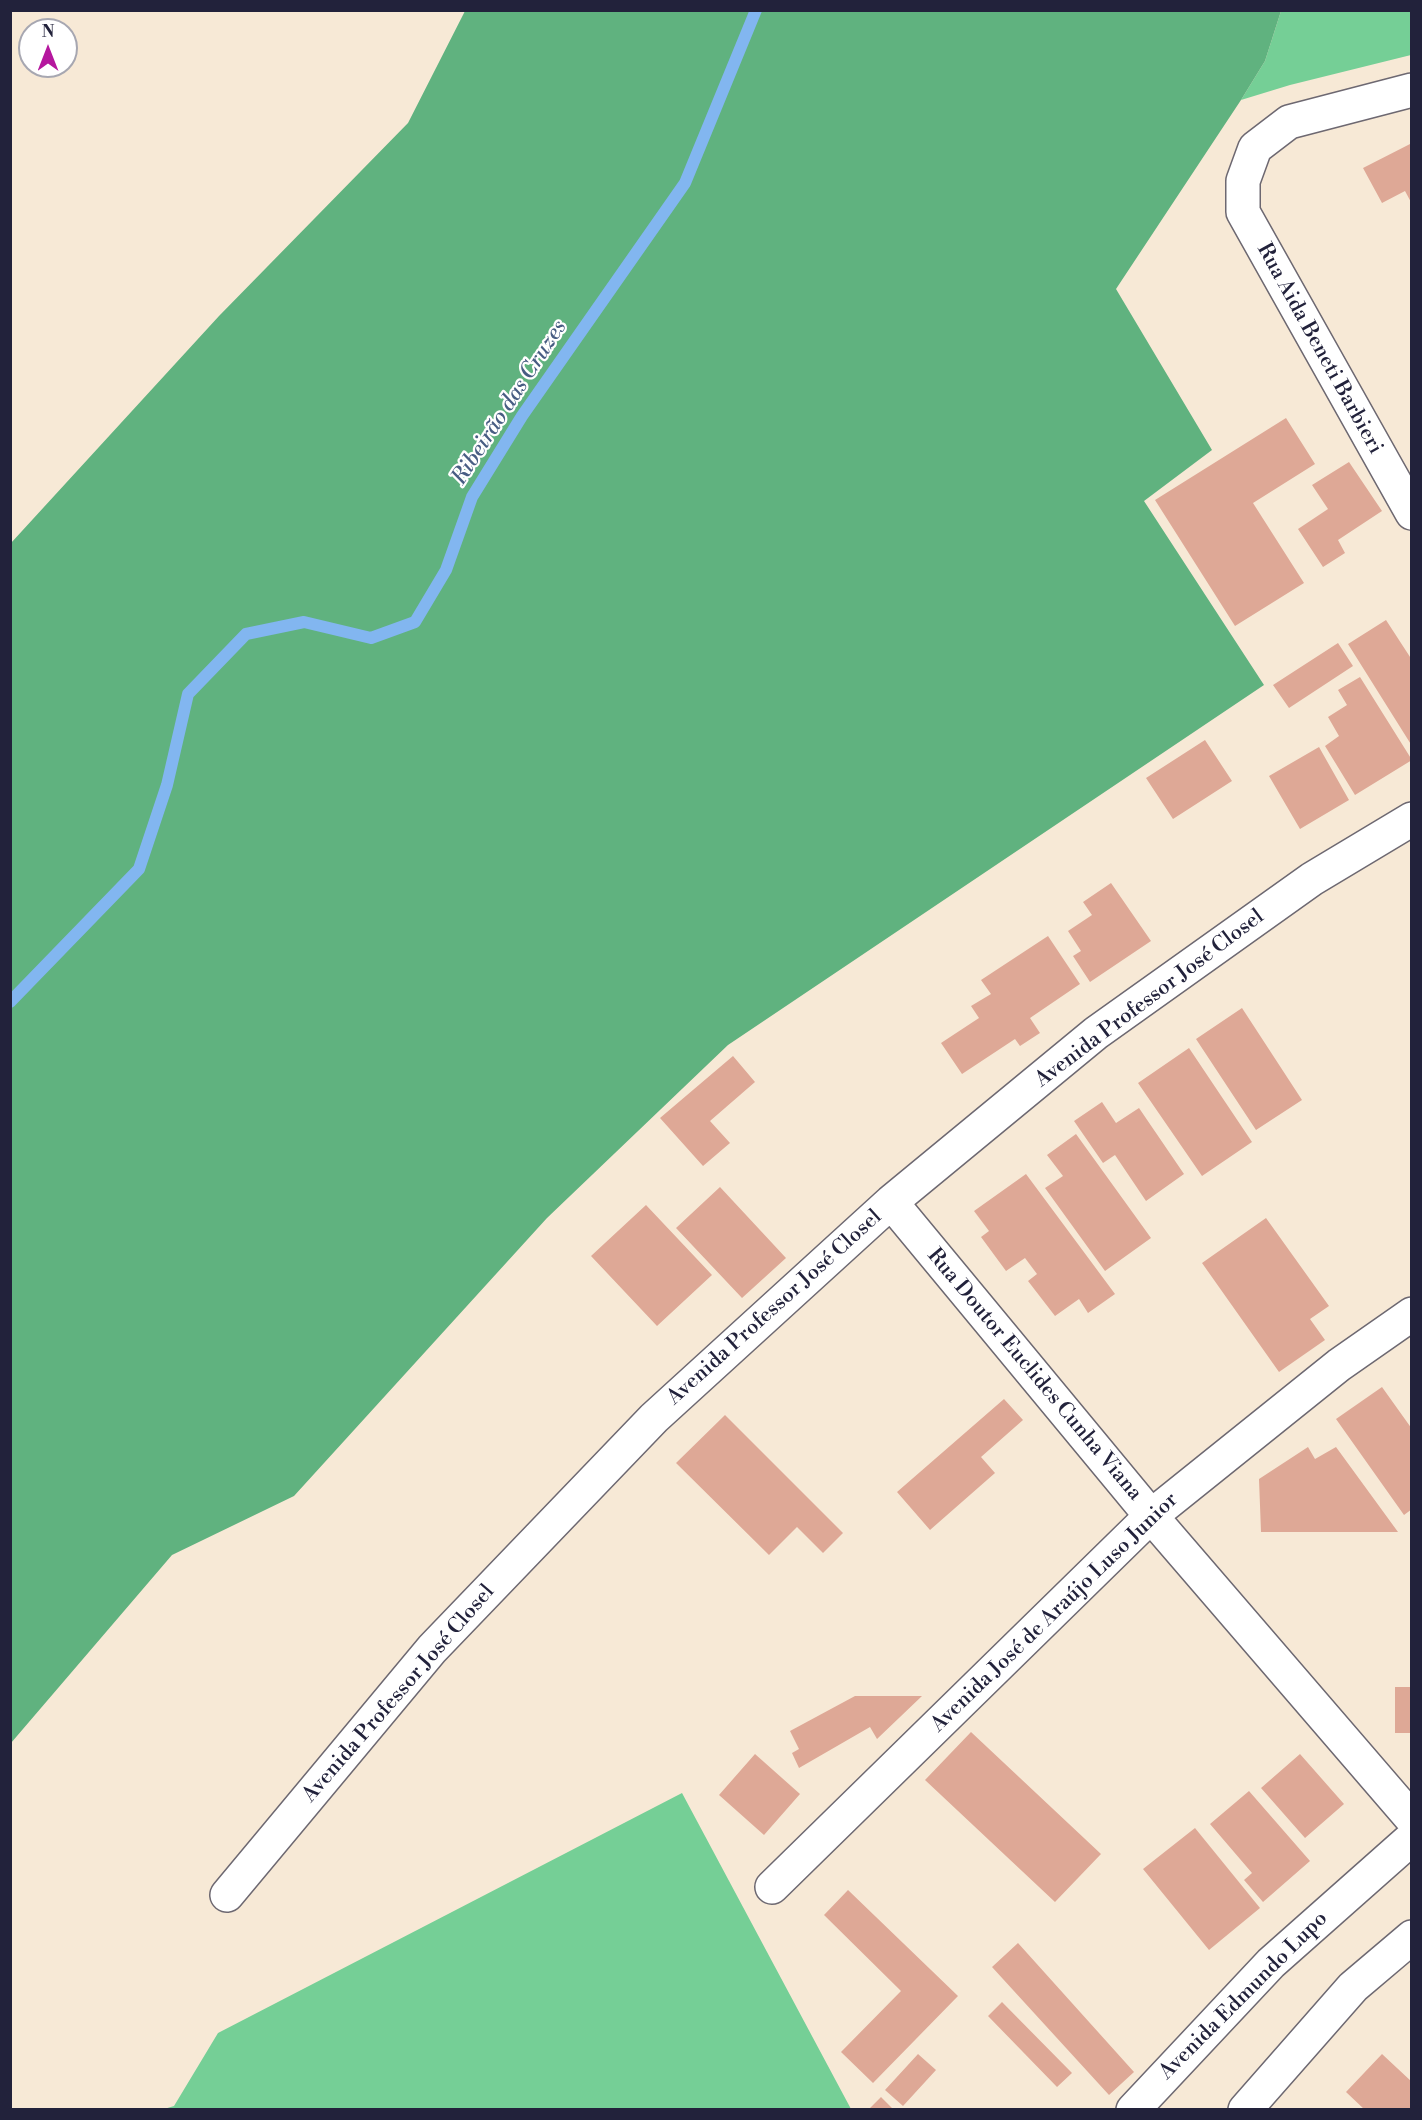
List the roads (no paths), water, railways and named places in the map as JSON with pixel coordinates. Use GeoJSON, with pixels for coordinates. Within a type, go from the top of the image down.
{"type":"FeatureCollection","features":[{"type":"Feature","properties":{"kind":"street","name":"Rua Aida Beneti Barbieri"},"geometry":{"type":"LineString","coordinates":[[1412,90],[1288,122],[1256,148],[1243,181],[1243,213],[1412,513]]}},
{"type":"Feature","properties":{"kind":"street","name":"Avenida Professor José Closel"},"geometry":{"type":"LineString","coordinates":[[227,1895],[432,1649],[654,1418],[891,1203],[1096,1033],[1312,879],[1412,819]]}},
{"type":"Feature","properties":{"kind":"street","name":"Rua Doutor Euclides Cunha Viana"},"geometry":{"type":"LineString","coordinates":[[891,1203],[1151,1516],[1412,1819]]}},
{"type":"Feature","properties":{"kind":"street","name":"Avenida José de Araújo Luso Junior"},"geometry":{"type":"LineString","coordinates":[[772,1887],[1151,1516],[1339,1365],[1412,1314]]}},
{"type":"Feature","properties":{"kind":"street","name":"Avenida Edmundo Lupo"},"geometry":{"type":"LineString","coordinates":[[1133,2109],[1271,1963],[1412,1838]]}},
{"type":"Feature","properties":{"kind":"street"},"geometry":{"type":"LineString","coordinates":[[1245,2109],[1353,1987],[1412,1937]]}},
{"type":"Feature","properties":{"kind":"waterway","name":"Ribeirão das Cruzes"},"geometry":{"type":"LineString","coordinates":[[10,1002],[139,869],[167,785],[188,694],[246,634],[304,622],[371,638],[415,622],[446,570],[472,497],[522,416],[685,183],[756,10]]}}]}
